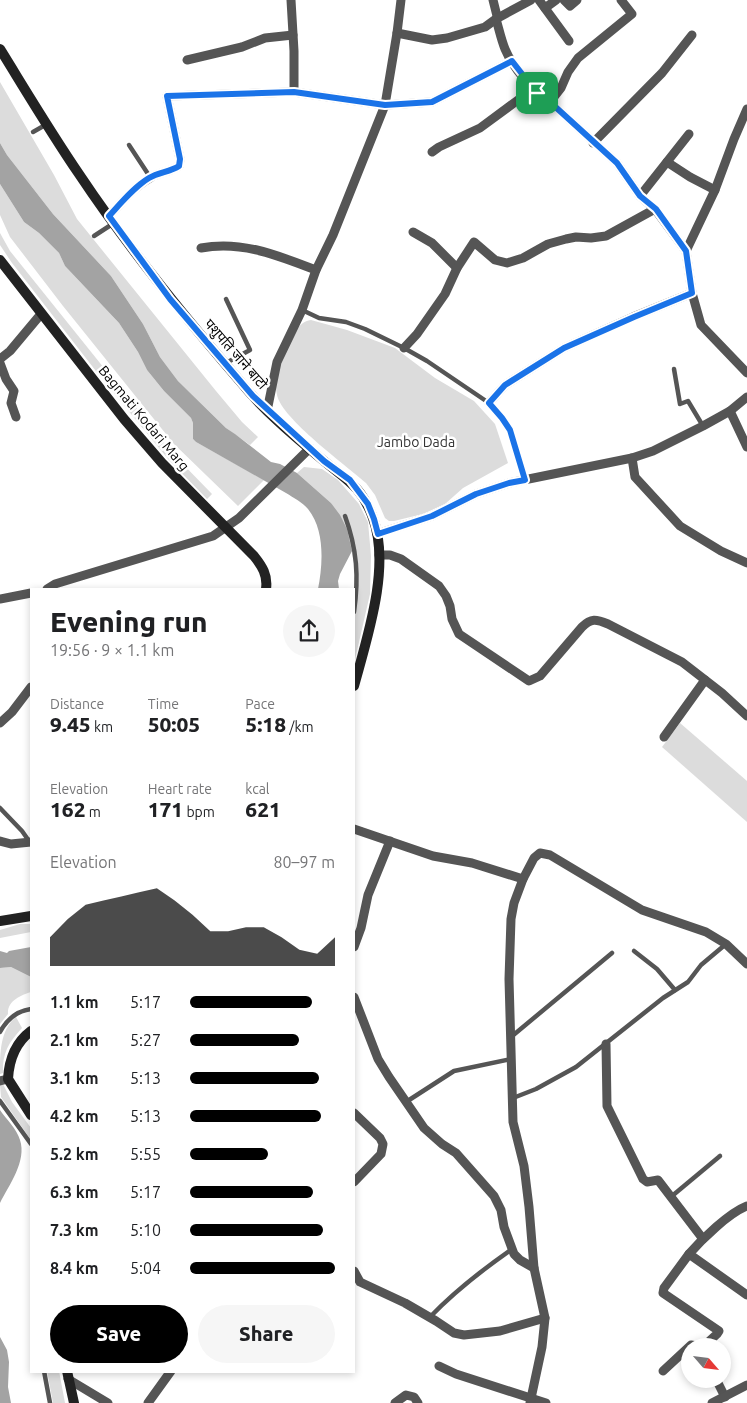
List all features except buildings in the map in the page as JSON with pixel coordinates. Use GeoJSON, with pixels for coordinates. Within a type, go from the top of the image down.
{"type":"FeatureCollection","features":[{"type":"Feature","properties":{"kind":"main road","name":"पशुपति जाने बाटो"},"geometry":{"type":"LineString","coordinates":[[0,49],[79,174],[170,299],[267,411],[350,480],[360,493],[374,519],[378,534],[379,555],[375,605],[355,682]]}},
{"type":"Feature","properties":{"kind":"main road","name":"Bagmati Kodari Marg"},"geometry":{"type":"LineString","coordinates":[[0,260],[124,419],[192,495],[227,527],[264,568],[266,588]]}},
{"type":"Feature","properties":{"kind":"main road"},"geometry":{"type":"LineString","coordinates":[[0,921],[30,916]]}},
{"type":"Feature","properties":{"kind":"main road"},"geometry":{"type":"LineString","coordinates":[[30,1032],[14,1051],[4,1080],[30,1114]]}},
{"type":"Feature","properties":{"kind":"main road"},"geometry":{"type":"LineString","coordinates":[[67,1375],[74,1403]]}},
{"type":"Feature","properties":{"kind":"street"},"geometry":{"type":"LineString","coordinates":[[291,0],[294,35],[294,92]]}},
{"type":"Feature","properties":{"kind":"street"},"geometry":{"type":"LineString","coordinates":[[267,411],[277,362],[302,310],[316,270],[333,235],[385,105],[401,0]]}},
{"type":"Feature","properties":{"kind":"street"},"geometry":{"type":"LineString","coordinates":[[493,0],[504,45],[512,61],[540,97],[550,102],[617,163],[640,196],[656,209],[686,251],[692,293],[701,324],[747,373]]}},
{"type":"Feature","properties":{"kind":"street"},"geometry":{"type":"LineString","coordinates":[[397,33],[432,40],[447,38],[485,27],[496,18],[531,0]]}},
{"type":"Feature","properties":{"kind":"street"},"geometry":{"type":"LineString","coordinates":[[556,0],[542,4],[569,41]]}},
{"type":"Feature","properties":{"kind":"street"},"geometry":{"type":"LineString","coordinates":[[564,0],[570,6],[577,0]]}},
{"type":"Feature","properties":{"kind":"street"},"geometry":{"type":"LineString","coordinates":[[550,102],[561,88],[568,72],[578,58],[632,14],[621,0]]}},
{"type":"Feature","properties":{"kind":"street"},"geometry":{"type":"LineString","coordinates":[[187,60],[234,49],[265,38],[294,35]]}},
{"type":"Feature","properties":{"kind":"street"},"geometry":{"type":"LineString","coordinates":[[593,143],[662,73],[692,35]]}},
{"type":"Feature","properties":{"kind":"street"},"geometry":{"type":"LineString","coordinates":[[111,220],[134,190],[150,177],[179,166],[180,159],[167,96],[294,92],[385,105],[432,102],[512,61]]}},
{"type":"Feature","properties":{"kind":"street"},"geometry":{"type":"LineString","coordinates":[[432,152],[439,146],[480,128],[518,100],[537,93]]}},
{"type":"Feature","properties":{"kind":"street"},"geometry":{"type":"LineString","coordinates":[[686,251],[716,190],[734,138],[747,110]]}},
{"type":"Feature","properties":{"kind":"street"},"geometry":{"type":"LineString","coordinates":[[640,196],[689,134]]}},
{"type":"Feature","properties":{"kind":"street"},"geometry":{"type":"LineString","coordinates":[[667,162],[690,177],[716,190]]}},
{"type":"Feature","properties":{"kind":"street"},"geometry":{"type":"LineString","coordinates":[[404,348],[417,334],[445,294],[457,268],[474,242],[495,260],[507,263],[523,258],[548,244],[566,239],[606,236],[656,209]]}},
{"type":"Feature","properties":{"kind":"street"},"geometry":{"type":"LineString","coordinates":[[413,232],[432,243],[457,268]]}},
{"type":"Feature","properties":{"kind":"street"},"geometry":{"type":"LineString","coordinates":[[201,248],[218,245],[246,247],[316,270]]}},
{"type":"Feature","properties":{"kind":"street"},"geometry":{"type":"LineString","coordinates":[[489,403],[505,385],[564,348],[692,293]]}},
{"type":"Feature","properties":{"kind":"street"},"geometry":{"type":"LineString","coordinates":[[0,359],[10,351],[41,314]]}},
{"type":"Feature","properties":{"kind":"street"},"geometry":{"type":"LineString","coordinates":[[0,363],[14,391],[11,403],[16,417]]}},
{"type":"Feature","properties":{"kind":"street"},"geometry":{"type":"LineString","coordinates":[[378,534],[432,516],[476,494],[509,483],[632,458],[653,451],[730,411],[747,397]]}},
{"type":"Feature","properties":{"kind":"street"},"geometry":{"type":"LineString","coordinates":[[730,411],[747,447]]}},
{"type":"Feature","properties":{"kind":"street"},"geometry":{"type":"LineString","coordinates":[[53,587],[213,536],[239,518],[310,448]]}},
{"type":"Feature","properties":{"kind":"street"},"geometry":{"type":"LineString","coordinates":[[632,458],[635,477],[680,526],[721,551],[747,563]]}},
{"type":"Feature","properties":{"kind":"street"},"geometry":{"type":"LineString","coordinates":[[379,555],[390,555],[401,559],[438,586],[446,596],[458,634],[529,681],[540,676],[582,627],[588,621],[595,619],[682,662],[747,716]]}},
{"type":"Feature","properties":{"kind":"street"},"geometry":{"type":"LineString","coordinates":[[0,599],[30,593]]}},
{"type":"Feature","properties":{"kind":"street"},"geometry":{"type":"LineString","coordinates":[[664,737],[705,680]]}},
{"type":"Feature","properties":{"kind":"street"},"geometry":{"type":"LineString","coordinates":[[0,723],[12,712],[30,688]]}},
{"type":"Feature","properties":{"kind":"street"},"geometry":{"type":"LineString","coordinates":[[355,829],[433,856],[472,863],[523,879]]}},
{"type":"Feature","properties":{"kind":"street"},"geometry":{"type":"LineString","coordinates":[[0,841],[12,844],[30,842]]}},
{"type":"Feature","properties":{"kind":"street"},"geometry":{"type":"LineString","coordinates":[[355,944],[361,928],[368,895],[390,841]]}},
{"type":"Feature","properties":{"kind":"street"},"geometry":{"type":"LineString","coordinates":[[531,1401],[542,1347],[545,1318],[534,1268],[524,1166],[513,1122],[510,1038],[511,918],[514,903],[523,879],[534,858],[540,853],[550,856],[642,910],[706,932],[726,944],[747,964]]}},
{"type":"Feature","properties":{"kind":"street"},"geometry":{"type":"LineString","coordinates":[[355,1001],[378,1059],[406,1102],[424,1128],[456,1154],[494,1196],[501,1210],[504,1228],[512,1249],[520,1260],[534,1268]]}},
{"type":"Feature","properties":{"kind":"street"},"geometry":{"type":"LineString","coordinates":[[606,1044],[607,1106],[643,1179],[647,1182],[658,1180],[703,1238]]}},
{"type":"Feature","properties":{"kind":"street"},"geometry":{"type":"LineString","coordinates":[[355,1114],[380,1138],[383,1144],[381,1154],[355,1181]]}},
{"type":"Feature","properties":{"kind":"street"},"geometry":{"type":"LineString","coordinates":[[713,1338],[719,1331],[663,1293],[664,1288],[703,1238],[747,1206]]}},
{"type":"Feature","properties":{"kind":"street"},"geometry":{"type":"LineString","coordinates":[[689,1254],[747,1295]]}},
{"type":"Feature","properties":{"kind":"street"},"geometry":{"type":"LineString","coordinates":[[357,1284],[404,1303],[454,1333],[464,1335],[500,1331],[545,1318]]}},
{"type":"Feature","properties":{"kind":"street"},"geometry":{"type":"LineString","coordinates":[[662,1371],[681,1354]]}},
{"type":"Feature","properties":{"kind":"street"},"geometry":{"type":"LineString","coordinates":[[440,1366],[456,1374],[531,1401],[546,1403]]}},
{"type":"Feature","properties":{"kind":"street"},"geometry":{"type":"LineString","coordinates":[[148,1403],[170,1373]]}},
{"type":"Feature","properties":{"kind":"street"},"geometry":{"type":"LineString","coordinates":[[67,1375],[108,1403]]}},
{"type":"Feature","properties":{"kind":"street"},"geometry":{"type":"LineString","coordinates":[[712,1403],[747,1385]]}},
{"type":"Feature","properties":{"kind":"street"},"geometry":{"type":"LineString","coordinates":[[720,1388],[725,1397]]}},
{"type":"Feature","properties":{"kind":"street"},"geometry":{"type":"LineString","coordinates":[[395,1403],[406,1395],[414,1398],[418,1403]]}},
{"type":"Feature","properties":{"kind":"lane"},"geometry":{"type":"LineString","coordinates":[[33,132],[47,124]]}},
{"type":"Feature","properties":{"kind":"lane"},"geometry":{"type":"LineString","coordinates":[[129,145],[150,177]]}},
{"type":"Feature","properties":{"kind":"lane"},"geometry":{"type":"LineString","coordinates":[[94,236],[111,220]]}},
{"type":"Feature","properties":{"kind":"lane"},"geometry":{"type":"LineString","coordinates":[[225,364],[250,350],[226,300]]}},
{"type":"Feature","properties":{"kind":"lane"},"geometry":{"type":"LineString","coordinates":[[302,310],[319,318],[346,322],[404,348],[427,361],[489,403],[510,430],[525,480]]}},
{"type":"Feature","properties":{"kind":"lane"},"geometry":{"type":"LineString","coordinates":[[674,369],[680,404],[688,401],[703,426]]}},
{"type":"Feature","properties":{"kind":"lane"},"geometry":{"type":"LineString","coordinates":[[344,516],[351,532],[357,569],[355,598]]}},
{"type":"Feature","properties":{"kind":"lane"},"geometry":{"type":"LineString","coordinates":[[0,808],[30,841]]}},
{"type":"Feature","properties":{"kind":"lane"},"geometry":{"type":"LineString","coordinates":[[513,1098],[536,1089],[576,1067],[688,982],[706,960],[726,944]]}},
{"type":"Feature","properties":{"kind":"lane"},"geometry":{"type":"LineString","coordinates":[[634,951],[657,969],[675,990]]}},
{"type":"Feature","properties":{"kind":"lane"},"geometry":{"type":"LineString","coordinates":[[510,1038],[612,953]]}},
{"type":"Feature","properties":{"kind":"lane"},"geometry":{"type":"LineString","coordinates":[[0,1032],[15,1014],[30,1009]]}},
{"type":"Feature","properties":{"kind":"lane"},"geometry":{"type":"LineString","coordinates":[[406,1102],[454,1071],[512,1059]]}},
{"type":"Feature","properties":{"kind":"lane"},"geometry":{"type":"LineString","coordinates":[[0,1101],[30,1143]]}},
{"type":"Feature","properties":{"kind":"lane"},"geometry":{"type":"LineString","coordinates":[[672,1196],[720,1156]]}},
{"type":"Feature","properties":{"kind":"lane"},"geometry":{"type":"LineString","coordinates":[[430,1317],[454,1293],[512,1249]]}},
{"type":"Feature","properties":{"kind":"lane"},"geometry":{"type":"LineString","coordinates":[[44,1373],[50,1403]]}},
{"type":"Feature","properties":{"kind":"green space"},"geometry":{"type":"Polygon","coordinates":[[[0,82],[54,175],[77,219],[216,391],[242,422],[258,437],[250,445],[226,428],[178,381],[160,357],[143,324],[111,276],[53,214],[7,155],[0,143],[0,82]]]}},
{"type":"Feature","properties":{"kind":"green space"},"geometry":{"type":"Polygon","coordinates":[[[0,184],[24,222],[39,233],[59,253],[65,266],[119,323],[147,370],[164,391],[191,418],[193,423],[193,439],[264,480],[238,506],[174,444],[10,237],[0,215],[0,184]]]}},
{"type":"Feature","properties":{"kind":"green space"},"geometry":{"type":"Polygon","coordinates":[[[0,233],[10,251],[104,368],[101,374],[99,375],[12,263],[0,245],[0,233]]]}},
{"type":"Feature","properties":{"kind":"green space","name":"Jambo Dada"},"geometry":{"type":"Polygon","coordinates":[[[311,320],[347,330],[395,348],[435,378],[474,401],[495,424],[508,463],[463,488],[445,504],[423,514],[389,521],[385,518],[375,495],[366,483],[302,429],[281,405],[277,395],[276,382],[278,370],[294,334],[302,324],[311,320]]]}},
{"type":"Feature","properties":{"kind":"green space"},"geometry":{"type":"Polygon","coordinates":[[[110,375],[175,456],[212,494],[207,499],[169,460],[103,380],[110,375]]]}},
{"type":"Feature","properties":{"kind":"green space"},"geometry":{"type":"Polygon","coordinates":[[[304,467],[322,469],[338,480],[359,504],[368,522],[371,556],[370,594],[355,660],[355,567],[350,544],[331,503],[297,473],[304,467]]]}},
{"type":"Feature","properties":{"kind":"green space"},"geometry":{"type":"Polygon","coordinates":[[[680,723],[747,781],[747,822],[662,747],[680,723]]]}},
{"type":"Feature","properties":{"kind":"green space"},"geometry":{"type":"Polygon","coordinates":[[[20,924],[30,924],[30,932],[0,938],[0,930],[20,924]]]}},
{"type":"Feature","properties":{"kind":"green space"},"geometry":{"type":"Polygon","coordinates":[[[11,967],[30,976],[30,992],[12,1002],[8,1009],[8,1014],[0,1024],[0,968],[11,967]]]}},
{"type":"Feature","properties":{"kind":"green space"},"geometry":{"type":"Polygon","coordinates":[[[16,1017],[22,1028],[7,1048],[3,1073],[0,1074],[2,1042],[7,1028],[16,1017]]]}},
{"type":"Feature","properties":{"kind":"green space"},"geometry":{"type":"Polygon","coordinates":[[[3,1084],[12,1102],[30,1127],[30,1139],[1,1097],[0,1085],[3,1084]]]}},
{"type":"Feature","properties":{"kind":"green space"},"geometry":{"type":"Polygon","coordinates":[[[47,1373],[59,1373],[65,1403],[53,1403],[47,1373]]]}},
{"type":"Feature","properties":{"kind":"shaded area"},"geometry":{"type":"Polygon","coordinates":[[[0,143],[7,155],[53,214],[111,276],[143,324],[160,357],[178,381],[226,428],[271,462],[280,464],[297,473],[331,503],[347,529],[352,551],[340,574],[339,588],[318,588],[322,558],[320,537],[314,517],[308,509],[301,502],[193,439],[193,423],[191,418],[164,391],[147,370],[119,323],[65,266],[59,253],[39,233],[24,222],[0,184],[0,143]]]}},
{"type":"Feature","properties":{"kind":"shaded area"},"geometry":{"type":"Polygon","coordinates":[[[30,947],[30,976],[11,967],[0,968],[0,951],[7,953],[30,947]]]}},
{"type":"Feature","properties":{"kind":"shaded area"},"geometry":{"type":"Polygon","coordinates":[[[0,1110],[16,1132],[22,1148],[16,1173],[0,1203],[0,1110]]]}},
{"type":"Feature","properties":{"kind":"shaded area"},"geometry":{"type":"Polygon","coordinates":[[[0,1337],[7,1350],[9,1362],[8,1387],[11,1403],[0,1403],[0,1337]]]}},
{"type":"Feature","properties":{"kind":"route"},"geometry":{"type":"LineString","coordinates":[[512,61],[537,93],[540,97],[550,102],[555,109],[617,163],[640,196],[656,209],[686,251],[692,293],[564,348],[505,385],[497,393],[489,403],[510,430],[525,480],[509,483],[476,494],[432,516],[378,534],[368,504],[350,480],[324,461],[267,411],[240,382],[170,299],[109,216],[134,190],[150,177],[179,166],[180,159],[167,96],[294,92],[385,105],[432,102],[491,70],[512,61]]}}]}
